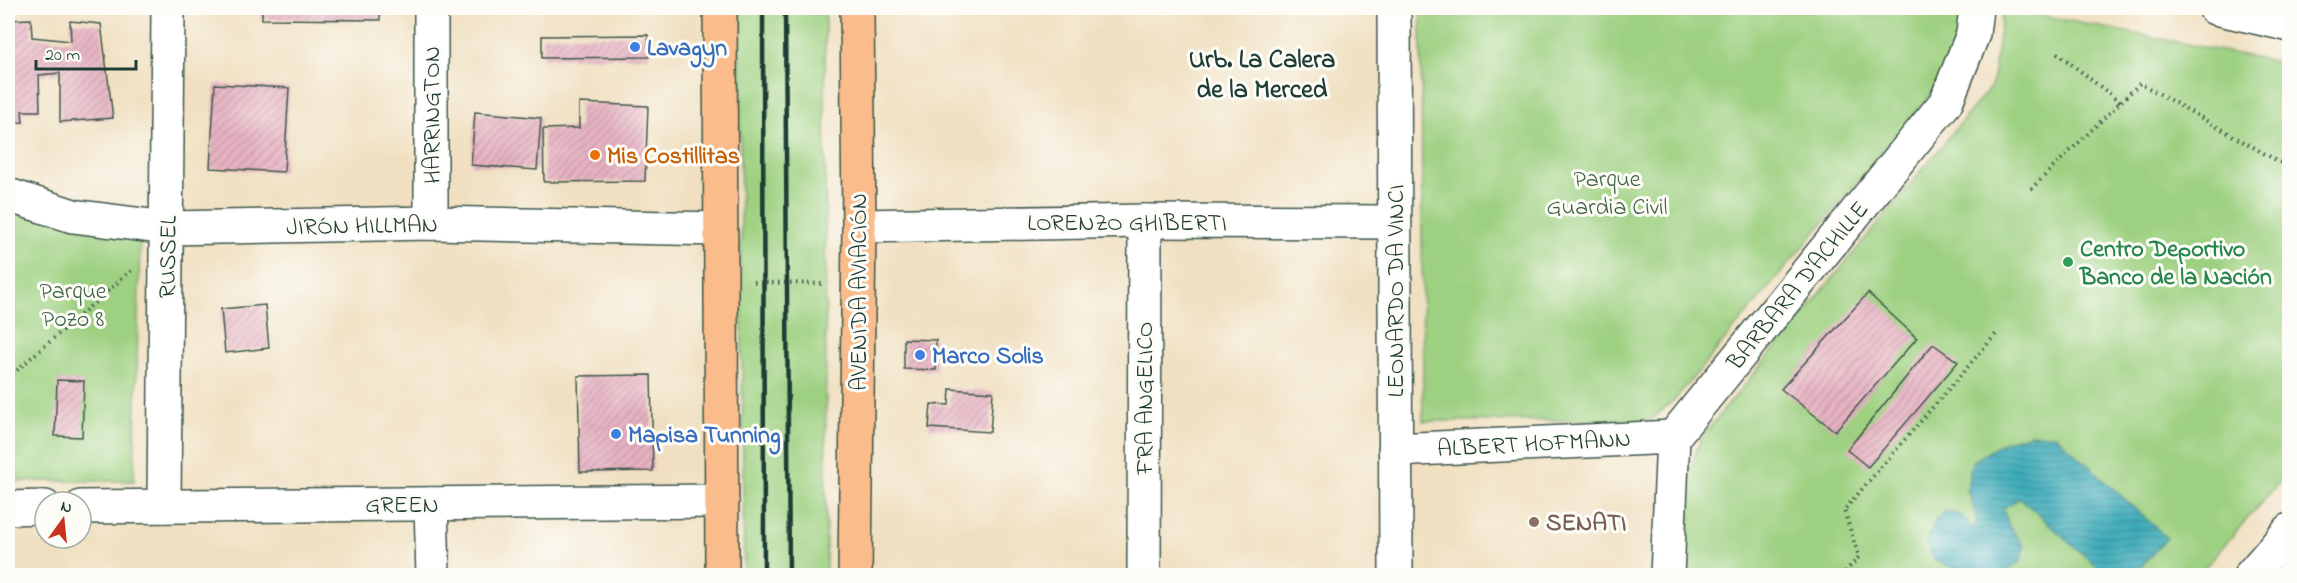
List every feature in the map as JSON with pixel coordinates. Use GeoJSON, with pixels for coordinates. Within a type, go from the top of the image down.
{"type":"FeatureCollection","features":[{"type":"Feature","properties":{"kind":"main road"},"geometry":{"type":"LineString","coordinates":[[720,8],[722,576]]}},
{"type":"Feature","properties":{"kind":"main road","name":"AVENIDA AVIACIÓN"},"geometry":{"type":"LineString","coordinates":[[855,576],[859,285],[857,8]]}},
{"type":"Feature","properties":{"kind":"street","name":"RUSSEL"},"geometry":{"type":"LineString","coordinates":[[164,506],[168,8]]}},
{"type":"Feature","properties":{"kind":"street","name":"HARRINGTON"},"geometry":{"type":"LineString","coordinates":[[431,8],[431,223]]}},
{"type":"Feature","properties":{"kind":"street","name":"LEONARDO DA VINCI"},"geometry":{"type":"LineString","coordinates":[[1394,8],[1396,576]]}},
{"type":"Feature","properties":{"kind":"street","name":"BARBARA D'ACHILLE"},"geometry":{"type":"LineString","coordinates":[[1673,437],[1946,102],[1973,34],[1976,8]]}},
{"type":"Feature","properties":{"kind":"street"},"geometry":{"type":"LineString","coordinates":[[2215,8],[2289,25]]}},
{"type":"Feature","properties":{"kind":"street","name":"JIRÓN HILLMAN"},"geometry":{"type":"LineString","coordinates":[[8,195],[73,216],[168,228],[431,223],[720,229]]}},
{"type":"Feature","properties":{"kind":"street","name":"LORENZO GHIBERTI"},"geometry":{"type":"LineString","coordinates":[[859,226],[1145,221],[1394,222]]}},
{"type":"Feature","properties":{"kind":"street","name":"FRA ANGELICO"},"geometry":{"type":"LineString","coordinates":[[1144,576],[1145,221]]}},
{"type":"Feature","properties":{"kind":"street","name":"ALBERT HOFMANN"},"geometry":{"type":"LineString","coordinates":[[1395,450],[1673,437]]}},
{"type":"Feature","properties":{"kind":"street"},"geometry":{"type":"LineString","coordinates":[[1667,576],[1673,437]]}},
{"type":"Feature","properties":{"kind":"street","name":"GREEN"},"geometry":{"type":"LineString","coordinates":[[93,507],[722,501]]}},
{"type":"Feature","properties":{"kind":"street"},"geometry":{"type":"LineString","coordinates":[[431,504],[433,576]]}},
{"type":"Feature","properties":{"kind":"street"},"geometry":{"type":"LineString","coordinates":[[8,508],[33,507]]}},
{"type":"Feature","properties":{"kind":"street"},"geometry":{"type":"LineString","coordinates":[[2250,576],[2289,530]]}},
{"type":"Feature","properties":{"kind":"path"},"geometry":{"type":"LineString","coordinates":[[2057,53],[2120,102]]}},
{"type":"Feature","properties":{"kind":"path"},"geometry":{"type":"LineString","coordinates":[[2031,189],[2140,83],[2289,168]]}},
{"type":"Feature","properties":{"kind":"path"},"geometry":{"type":"LineString","coordinates":[[8,378],[140,263]]}},
{"type":"Feature","properties":{"kind":"path"},"geometry":{"type":"LineString","coordinates":[[720,281],[859,285]]}},
{"type":"Feature","properties":{"kind":"path"},"geometry":{"type":"LineString","coordinates":[[1841,576],[1859,557],[1844,510],[1996,334]]}},
{"type":"Feature","properties":{"kind":"green space"},"geometry":{"type":"Polygon","coordinates":[[[739,8],[825,8],[826,575],[744,575],[739,8]]]}},
{"type":"Feature","properties":{"kind":"green space","name":"Parque Guardia Civil"},"geometry":{"type":"Polygon","coordinates":[[[1421,8],[1964,8],[1956,51],[1932,93],[1676,398],[1651,420],[1423,421],[1421,8]]]}},
{"type":"Feature","properties":{"kind":"green space","name":"Centro Deportivo Banco de la Nación"},"geometry":{"type":"Polygon","coordinates":[[[2003,8],[2289,64],[2289,471],[2198,575],[1684,576],[1686,481],[1701,438],[1992,85],[2003,8]]]}},
{"type":"Feature","properties":{"kind":"green space","name":"Parque Pozo 8"},"geometry":{"type":"Polygon","coordinates":[[[8,210],[140,240],[134,481],[8,481],[8,210]]]}},
{"type":"Feature","properties":{"kind":"water"},"geometry":{"type":"Polygon","coordinates":[[[2030,434],[2055,435],[2167,538],[2133,575],[2106,575],[2020,498],[2003,508],[2009,526],[2024,546],[2021,561],[1999,575],[1955,568],[1935,561],[1926,543],[1935,521],[1945,511],[1960,515],[1975,529],[1976,515],[1967,489],[1972,462],[2004,442],[2030,434]]]}},
{"type":"Feature","properties":{"kind":"building"},"geometry":{"type":"Polygon","coordinates":[[[262,8],[380,8],[380,20],[262,19],[262,8]]]}},
{"type":"Feature","properties":{"kind":"building"},"geometry":{"type":"Polygon","coordinates":[[[31,19],[32,37],[71,41],[70,21],[101,24],[113,118],[60,122],[60,73],[39,75],[40,111],[22,111],[23,122],[8,123],[8,20],[31,19]]]}},
{"type":"Feature","properties":{"kind":"building"},"geometry":{"type":"Polygon","coordinates":[[[648,35],[649,57],[542,58],[542,36],[648,35]]]}},
{"type":"Feature","properties":{"kind":"building"},"geometry":{"type":"Polygon","coordinates":[[[215,84],[289,88],[284,172],[210,168],[215,84]]]}},
{"type":"Feature","properties":{"kind":"building","name":"Mis Costillitas"},"geometry":{"type":"Polygon","coordinates":[[[579,103],[648,106],[645,181],[544,182],[543,129],[579,128],[579,103]]]}},
{"type":"Feature","properties":{"kind":"building"},"geometry":{"type":"Polygon","coordinates":[[[475,112],[541,118],[537,170],[471,165],[475,112]]]}},
{"type":"Feature","properties":{"kind":"building"},"geometry":{"type":"Polygon","coordinates":[[[1868,293],[1917,338],[1835,431],[1781,389],[1868,293]]]}},
{"type":"Feature","properties":{"kind":"building"},"geometry":{"type":"Polygon","coordinates":[[[265,305],[269,348],[225,353],[221,309],[265,305]]]}},
{"type":"Feature","properties":{"kind":"building","name":"Marco Solis"},"geometry":{"type":"Polygon","coordinates":[[[904,339],[936,340],[936,370],[904,369],[904,339]]]}},
{"type":"Feature","properties":{"kind":"building"},"geometry":{"type":"Polygon","coordinates":[[[1933,344],[1958,362],[1868,467],[1847,450],[1933,344]]]}},
{"type":"Feature","properties":{"kind":"building","name":"Mapisa Tunning"},"geometry":{"type":"Polygon","coordinates":[[[651,375],[653,471],[580,472],[578,376],[651,375]]]}},
{"type":"Feature","properties":{"kind":"building"},"geometry":{"type":"Polygon","coordinates":[[[57,380],[84,381],[82,437],[55,436],[57,380]]]}},
{"type":"Feature","properties":{"kind":"building"},"geometry":{"type":"Polygon","coordinates":[[[950,389],[993,392],[990,432],[929,428],[931,404],[949,405],[950,389]]]}},
{"type":"Feature","properties":{"kind":"railway"},"geometry":{"type":"LineString","coordinates":[[763,8],[764,576]]}},
{"type":"Feature","properties":{"kind":"railway"},"geometry":{"type":"LineString","coordinates":[[785,8],[789,576]]}},
{"type":"Feature","properties":{"kind":"place","name":"Lavagyn"},"geometry":{"type":"Point","coordinates":[635,47]}},
{"type":"Feature","properties":{"kind":"place","name":"Mis Costillitas"},"geometry":{"type":"Point","coordinates":[595,155]}},
{"type":"Feature","properties":{"kind":"place","name":"Centro Deportivo Banco de la Nación"},"geometry":{"type":"Point","coordinates":[2068,262]}},
{"type":"Feature","properties":{"kind":"place","name":"Marco Solis"},"geometry":{"type":"Point","coordinates":[920,355]}},
{"type":"Feature","properties":{"kind":"place","name":"Mapisa Tunning"},"geometry":{"type":"Point","coordinates":[616,434]}},
{"type":"Feature","properties":{"kind":"place","name":"SENATI"},"geometry":{"type":"Point","coordinates":[1534,522]}},
{"type":"Feature","properties":{"kind":"district","name":"Urb. La Calera de la Merced"},"geometry":{"type":"Point","coordinates":[1262,73]}}]}
